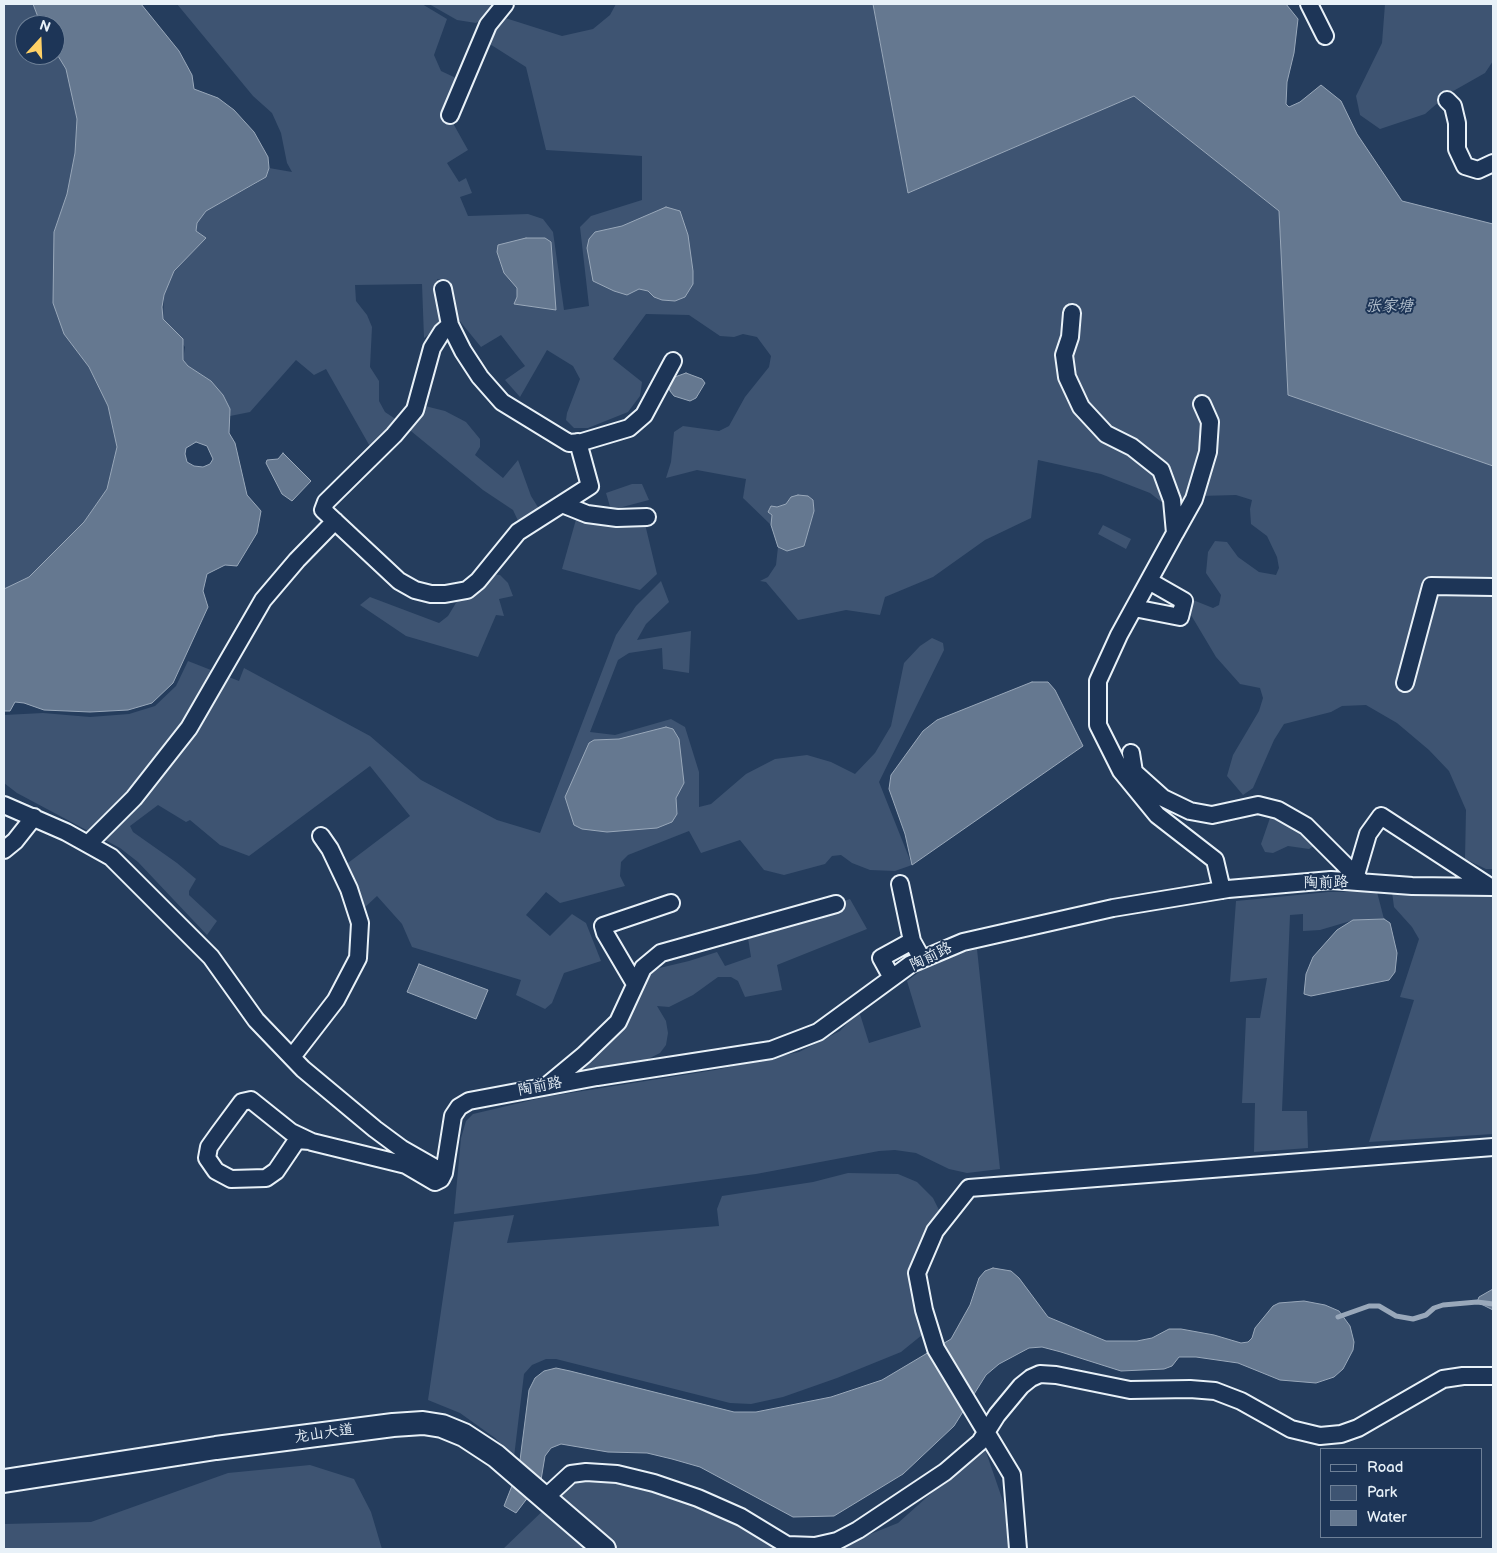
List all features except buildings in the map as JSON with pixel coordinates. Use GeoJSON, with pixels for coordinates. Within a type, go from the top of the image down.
{"type":"FeatureCollection","features":[{"type":"Feature","properties":{"kind":"main road","name":"龙山大道"},"geometry":{"type":"LineString","coordinates":[[4,1481],[207,1450],[401,1424],[423,1423],[442,1426],[464,1435],[496,1456],[604,1549]]}},
{"type":"Feature","properties":{"kind":"street"},"geometry":{"type":"LineString","coordinates":[[450,115],[488,25],[506,4]]}},
{"type":"Feature","properties":{"kind":"street"},"geometry":{"type":"LineString","coordinates":[[1309,4],[1324,36]]}},
{"type":"Feature","properties":{"kind":"street"},"geometry":{"type":"LineString","coordinates":[[1447,100],[1453,106],[1457,123],[1457,149],[1465,166],[1478,170],[1493,163]]}},
{"type":"Feature","properties":{"kind":"street"},"geometry":{"type":"LineString","coordinates":[[443,290],[450,325],[463,351],[502,402],[569,443],[629,428],[644,415],[674,361]]}},
{"type":"Feature","properties":{"kind":"street"},"geometry":{"type":"LineString","coordinates":[[1072,314],[1068,347],[1064,355],[1067,377],[1081,407],[1106,434],[1132,447],[1161,470],[1172,500],[1175,533]]}},
{"type":"Feature","properties":{"kind":"street"},"geometry":{"type":"LineString","coordinates":[[450,325],[442,332],[432,348],[415,410],[394,435],[326,502],[323,510],[399,581],[415,590],[431,594],[445,594],[467,590],[478,581],[518,532],[590,486],[578,442]]}},
{"type":"Feature","properties":{"kind":"street"},"geometry":{"type":"LineString","coordinates":[[1202,404],[1210,422],[1208,452],[1194,499],[1134,608],[1098,681],[1098,725],[1134,772],[1147,786],[1163,798],[1190,811],[1212,814],[1258,805],[1278,810],[1306,826],[1359,879]]}},
{"type":"Feature","properties":{"kind":"street"},"geometry":{"type":"LineString","coordinates":[[562,504],[587,514],[616,518],[647,516]]}},
{"type":"Feature","properties":{"kind":"street"},"geometry":{"type":"LineString","coordinates":[[88,844],[134,798],[189,728],[263,600],[297,560],[335,521]]}},
{"type":"Feature","properties":{"kind":"street"},"geometry":{"type":"LineString","coordinates":[[1134,608],[1180,617],[1184,601],[1149,581]]}},
{"type":"Feature","properties":{"kind":"street"},"geometry":{"type":"LineString","coordinates":[[1405,683],[1431,586],[1493,587]]}},
{"type":"Feature","properties":{"kind":"street"},"geometry":{"type":"LineString","coordinates":[[1128,763],[1157,816],[1215,860],[1222,890]]}},
{"type":"Feature","properties":{"kind":"street"},"geometry":{"type":"LineString","coordinates":[[4,805],[88,844],[111,857],[211,957],[256,1020],[292,1057],[375,1129],[402,1149],[444,1173],[435,1182],[406,1165],[310,1141],[297,1140],[276,1171],[266,1178],[231,1180],[216,1171],[207,1158],[208,1147],[246,1100],[251,1100],[291,1132],[310,1141]]}},
{"type":"Feature","properties":{"kind":"street"},"geometry":{"type":"LineString","coordinates":[[1359,879],[1368,834],[1381,816],[1492,887]]}},
{"type":"Feature","properties":{"kind":"street"},"geometry":{"type":"LineString","coordinates":[[4,850],[15,841],[34,818]]}},
{"type":"Feature","properties":{"kind":"street"},"geometry":{"type":"LineString","coordinates":[[292,1057],[336,1000],[358,958],[360,923],[342,873],[321,836]]}},
{"type":"Feature","properties":{"kind":"street","name":"陶前路"},"geometry":{"type":"LineString","coordinates":[[444,1173],[453,1116],[459,1107],[469,1102],[548,1086],[771,1050],[818,1032],[892,978],[922,959],[963,942],[1007,930],[1113,908],[1222,890],[1359,879],[1492,887]]}},
{"type":"Feature","properties":{"kind":"street"},"geometry":{"type":"LineString","coordinates":[[900,884],[912,941],[922,959]]}},
{"type":"Feature","properties":{"kind":"street"},"geometry":{"type":"LineString","coordinates":[[635,984],[605,933],[603,926],[671,902]]}},
{"type":"Feature","properties":{"kind":"street"},"geometry":{"type":"LineString","coordinates":[[548,1086],[618,1022],[643,968],[661,953],[836,904]]}},
{"type":"Feature","properties":{"kind":"street"},"geometry":{"type":"LineString","coordinates":[[892,978],[881,958],[912,941]]}},
{"type":"Feature","properties":{"kind":"street"},"geometry":{"type":"LineString","coordinates":[[1018,1549],[1012,1475],[936,1349],[924,1310],[917,1273],[935,1231],[969,1188],[1493,1147]]}},
{"type":"Feature","properties":{"kind":"street"},"geometry":{"type":"LineString","coordinates":[[544,1498],[571,1474],[586,1472],[617,1474],[654,1483],[698,1498],[741,1517],[788,1544],[815,1546],[847,1536],[897,1505],[965,1456],[984,1429],[1015,1392],[1031,1378],[1040,1374],[1056,1375],[1130,1390],[1190,1388],[1214,1391],[1232,1397],[1291,1429],[1320,1436],[1341,1434],[1358,1428],[1443,1379],[1463,1376],[1493,1376]]}},
{"type":"Feature","properties":{"kind":"green space"},"geometry":{"type":"Polygon","coordinates":[[[4,4],[33,4],[37,15],[15,15],[15,65],[64,65],[73,95],[77,119],[75,153],[67,194],[54,232],[64,334],[89,367],[108,406],[117,447],[107,489],[84,522],[29,577],[4,589],[4,4]]]}},
{"type":"Feature","properties":{"kind":"green space"},"geometry":{"type":"Polygon","coordinates":[[[177,4],[422,4],[447,19],[434,55],[441,71],[456,78],[445,109],[468,150],[447,163],[459,182],[466,178],[472,193],[460,197],[468,216],[528,214],[543,219],[553,232],[564,310],[589,306],[580,227],[591,216],[642,200],[642,156],[546,150],[526,67],[485,41],[499,16],[562,36],[593,29],[610,15],[616,4],[873,4],[908,193],[1134,96],[1279,211],[1288,395],[1493,466],[1493,869],[1486,869],[1465,859],[1466,810],[1449,771],[1429,750],[1397,723],[1366,705],[1342,706],[1331,712],[1284,724],[1274,740],[1253,788],[1243,795],[1227,776],[1233,755],[1259,711],[1263,698],[1260,688],[1240,684],[1216,657],[1191,615],[1193,600],[1213,608],[1219,605],[1221,595],[1206,573],[1208,552],[1215,541],[1227,542],[1238,557],[1259,572],[1276,575],[1279,568],[1277,557],[1267,536],[1251,524],[1250,509],[1252,500],[1236,495],[1200,496],[1178,515],[1150,493],[1101,474],[1038,460],[1031,518],[985,540],[933,577],[885,597],[880,615],[846,610],[798,620],[766,582],[760,581],[768,577],[776,565],[778,547],[787,551],[804,546],[814,511],[813,500],[791,497],[786,504],[777,507],[772,515],[771,525],[743,498],[746,479],[697,470],[666,478],[671,462],[674,432],[683,426],[719,431],[729,426],[745,397],[769,367],[771,356],[757,337],[743,334],[734,337],[720,336],[689,315],[646,314],[613,359],[642,382],[640,396],[628,412],[588,428],[574,428],[566,420],[580,379],[573,366],[547,350],[520,397],[505,380],[525,366],[501,335],[481,347],[454,314],[453,289],[442,280],[437,279],[444,323],[424,338],[422,284],[355,285],[356,301],[367,315],[372,327],[370,367],[379,381],[379,401],[385,412],[400,422],[372,450],[326,369],[314,375],[296,360],[250,412],[230,416],[230,409],[211,381],[188,366],[183,360],[185,347],[163,319],[164,295],[174,271],[205,238],[196,231],[197,223],[206,211],[266,177],[269,168],[292,172],[287,163],[281,133],[272,113],[253,96],[177,4]]]}},
{"type":"Feature","properties":{"kind":"green space"},"geometry":{"type":"Polygon","coordinates":[[[429,4],[496,4],[486,17],[476,23],[457,20],[429,4]]]}},
{"type":"Feature","properties":{"kind":"green space"},"geometry":{"type":"Polygon","coordinates":[[[1385,4],[1493,4],[1493,61],[1485,73],[1448,94],[1425,114],[1380,129],[1360,115],[1356,96],[1382,43],[1385,4]]]}},
{"type":"Feature","properties":{"kind":"green space"},"geometry":{"type":"Polygon","coordinates":[[[425,406],[445,411],[466,422],[480,439],[480,447],[475,455],[503,478],[518,460],[531,496],[541,512],[520,525],[513,510],[483,490],[406,427],[425,406]]]}},
{"type":"Feature","properties":{"kind":"green space"},"geometry":{"type":"Polygon","coordinates":[[[632,484],[642,484],[649,500],[611,510],[606,493],[632,484]]]}},
{"type":"Feature","properties":{"kind":"green space"},"geometry":{"type":"Polygon","coordinates":[[[577,516],[645,524],[657,574],[640,590],[562,569],[577,516]]]}},
{"type":"Feature","properties":{"kind":"green space"},"geometry":{"type":"Polygon","coordinates":[[[1103,525],[1131,539],[1126,549],[1098,534],[1103,525]]]}},
{"type":"Feature","properties":{"kind":"green space"},"geometry":{"type":"Polygon","coordinates":[[[491,574],[500,575],[508,583],[513,596],[499,599],[504,616],[496,615],[478,657],[406,636],[360,605],[370,597],[439,623],[448,616],[459,598],[491,574]]]}},
{"type":"Feature","properties":{"kind":"green space"},"geometry":{"type":"Polygon","coordinates":[[[661,581],[669,602],[646,624],[637,640],[691,631],[689,673],[663,669],[662,648],[629,653],[618,660],[590,732],[615,735],[671,719],[685,727],[699,772],[699,807],[711,804],[746,774],[775,759],[807,755],[831,762],[855,774],[875,753],[891,726],[904,663],[920,646],[932,638],[943,643],[944,650],[879,782],[912,865],[895,871],[870,870],[852,863],[841,855],[832,856],[825,864],[784,875],[764,870],[740,840],[701,853],[689,831],[628,855],[621,862],[620,876],[625,886],[560,903],[546,892],[526,915],[550,936],[572,914],[586,923],[601,961],[564,973],[552,1003],[545,1009],[516,995],[521,980],[412,947],[402,924],[377,896],[362,910],[344,866],[410,816],[370,766],[249,856],[220,845],[190,820],[186,822],[158,805],[130,826],[133,832],[196,879],[189,891],[189,895],[217,921],[207,935],[138,862],[120,848],[17,793],[4,783],[4,715],[43,713],[90,717],[129,714],[155,706],[176,686],[188,661],[239,681],[244,668],[370,736],[421,780],[497,820],[540,833],[616,635],[636,606],[661,581]]]}},
{"type":"Feature","properties":{"kind":"green space"},"geometry":{"type":"Polygon","coordinates":[[[1268,814],[1289,822],[1317,844],[1309,849],[1288,846],[1273,853],[1265,852],[1261,844],[1270,818],[1268,814]]]}},
{"type":"Feature","properties":{"kind":"green space"},"geometry":{"type":"Polygon","coordinates":[[[1328,892],[1377,892],[1384,919],[1354,920],[1320,930],[1303,931],[1303,914],[1290,915],[1282,1111],[1307,1111],[1308,1148],[1254,1152],[1255,1103],[1242,1103],[1246,1018],[1260,1018],[1267,978],[1230,982],[1236,901],[1328,892]]]}},
{"type":"Feature","properties":{"kind":"green space"},"geometry":{"type":"Polygon","coordinates":[[[1392,892],[1493,892],[1493,1134],[1369,1142],[1414,1000],[1400,997],[1419,939],[1412,927],[1394,907],[1392,892]]]}},
{"type":"Feature","properties":{"kind":"green space"},"geometry":{"type":"Polygon","coordinates":[[[850,899],[867,929],[777,965],[782,990],[745,997],[738,981],[731,977],[718,977],[693,995],[669,1007],[657,1006],[666,1021],[668,1033],[666,1045],[660,1053],[640,1063],[592,1070],[584,1068],[582,1064],[613,1040],[651,970],[717,952],[725,966],[751,957],[747,932],[850,899]]]}},
{"type":"Feature","properties":{"kind":"green space"},"geometry":{"type":"Polygon","coordinates":[[[977,949],[1000,1169],[967,1173],[949,1169],[916,1153],[895,1150],[879,1151],[756,1174],[454,1214],[461,1138],[466,1121],[473,1114],[545,1097],[715,1070],[799,1052],[840,1031],[859,1011],[869,1043],[921,1027],[907,981],[923,969],[945,958],[977,949]]]}},
{"type":"Feature","properties":{"kind":"green space"},"geometry":{"type":"Polygon","coordinates":[[[848,1173],[898,1174],[917,1182],[933,1198],[939,1210],[915,1254],[910,1272],[912,1294],[922,1335],[901,1352],[783,1397],[751,1404],[730,1403],[556,1359],[546,1359],[532,1365],[524,1374],[514,1457],[495,1438],[460,1413],[428,1400],[454,1222],[514,1215],[507,1243],[719,1226],[717,1209],[722,1196],[813,1182],[848,1173]]]}},
{"type":"Feature","properties":{"kind":"green space"},"geometry":{"type":"Polygon","coordinates":[[[984,1446],[1005,1507],[1008,1549],[833,1549],[898,1523],[984,1446]]]}},
{"type":"Feature","properties":{"kind":"green space"},"geometry":{"type":"Polygon","coordinates":[[[310,1465],[354,1479],[371,1512],[382,1549],[4,1549],[4,1524],[91,1522],[228,1473],[310,1465]]]}},
{"type":"Feature","properties":{"kind":"green space"},"geometry":{"type":"Polygon","coordinates":[[[576,1479],[653,1485],[804,1549],[503,1549],[576,1479]]]}},
{"type":"Feature","properties":{"kind":"water"},"geometry":{"type":"Polygon","coordinates":[[[33,4],[141,4],[179,51],[192,75],[194,89],[218,98],[234,110],[254,132],[268,157],[269,168],[266,177],[206,211],[197,223],[196,231],[206,238],[174,271],[164,295],[162,307],[163,319],[183,339],[183,360],[188,366],[211,381],[223,395],[230,409],[229,433],[235,443],[247,495],[261,511],[257,533],[237,566],[225,565],[207,574],[203,591],[208,607],[173,683],[152,703],[128,710],[90,712],[44,710],[15,702],[10,711],[4,711],[4,589],[29,577],[84,522],[107,489],[117,447],[108,406],[89,367],[64,334],[53,303],[54,232],[67,194],[75,153],[77,119],[64,65],[65,15],[37,15],[33,4]],[[196,442],[186,448],[187,462],[194,466],[203,467],[210,464],[213,459],[207,446],[196,442]]]}},
{"type":"Feature","properties":{"kind":"water","name":"张家塘"},"geometry":{"type":"Polygon","coordinates":[[[873,4],[1286,4],[1298,19],[1294,53],[1287,82],[1286,104],[1289,107],[1300,102],[1321,85],[1341,101],[1357,134],[1402,201],[1493,224],[1493,466],[1288,395],[1279,211],[1134,96],[908,193],[873,4]]]}},
{"type":"Feature","properties":{"kind":"water"},"geometry":{"type":"Polygon","coordinates":[[[666,207],[680,211],[688,235],[693,284],[685,297],[675,301],[662,300],[654,297],[648,291],[639,289],[627,295],[593,281],[587,248],[589,239],[595,232],[622,226],[666,207]]]}},
{"type":"Feature","properties":{"kind":"water"},"geometry":{"type":"Polygon","coordinates":[[[526,238],[545,238],[551,242],[556,310],[514,304],[517,297],[517,288],[504,273],[497,252],[498,245],[526,238]]]}},
{"type":"Feature","properties":{"kind":"water"},"geometry":{"type":"Polygon","coordinates":[[[686,373],[702,379],[705,383],[696,398],[690,401],[674,396],[670,391],[669,385],[672,378],[686,373]]]}},
{"type":"Feature","properties":{"kind":"water"},"geometry":{"type":"Polygon","coordinates":[[[283,453],[311,481],[292,501],[282,494],[266,463],[267,460],[278,459],[283,453]]]}},
{"type":"Feature","properties":{"kind":"water"},"geometry":{"type":"Polygon","coordinates":[[[798,495],[808,496],[813,500],[814,511],[804,546],[787,551],[778,547],[771,525],[772,515],[768,512],[771,506],[777,507],[786,504],[791,497],[798,495]]]}},
{"type":"Feature","properties":{"kind":"water"},"geometry":{"type":"Polygon","coordinates":[[[1032,682],[1048,682],[1055,690],[1083,746],[912,865],[905,834],[889,789],[891,775],[923,731],[937,720],[1032,682]]]}},
{"type":"Feature","properties":{"kind":"water"},"geometry":{"type":"Polygon","coordinates":[[[666,727],[673,729],[679,739],[684,783],[676,798],[677,814],[672,822],[657,828],[607,832],[582,829],[574,825],[565,797],[589,743],[594,740],[619,739],[666,727]]]}},
{"type":"Feature","properties":{"kind":"water"},"geometry":{"type":"Polygon","coordinates":[[[1384,919],[1390,923],[1397,953],[1395,972],[1389,980],[1311,996],[1304,994],[1306,974],[1313,957],[1337,930],[1353,920],[1384,919]]]}},
{"type":"Feature","properties":{"kind":"water"},"geometry":{"type":"Polygon","coordinates":[[[419,964],[488,990],[476,1019],[407,992],[419,964]]]}},
{"type":"Feature","properties":{"kind":"water"},"geometry":{"type":"Polygon","coordinates":[[[993,1268],[1011,1271],[1019,1278],[1048,1317],[1106,1341],[1137,1341],[1152,1338],[1169,1329],[1181,1329],[1214,1335],[1241,1343],[1248,1342],[1252,1338],[1255,1328],[1273,1306],[1279,1303],[1304,1301],[1325,1305],[1339,1311],[1350,1326],[1354,1342],[1353,1350],[1343,1369],[1334,1377],[1316,1383],[1280,1380],[1238,1363],[1196,1357],[1179,1357],[1172,1366],[1164,1369],[1121,1371],[1042,1347],[1029,1348],[999,1364],[986,1375],[954,1426],[903,1474],[834,1516],[793,1517],[700,1467],[672,1459],[647,1453],[608,1452],[561,1444],[551,1448],[545,1456],[541,1480],[516,1513],[504,1506],[519,1468],[529,1390],[535,1378],[544,1371],[556,1368],[570,1371],[734,1412],[756,1412],[831,1397],[882,1380],[951,1339],[970,1305],[979,1278],[985,1271],[993,1268]]]}},
{"type":"Feature","properties":{"kind":"water"},"geometry":{"type":"Polygon","coordinates":[[[1493,1289],[1493,1310],[1477,1302],[1479,1297],[1493,1289]]]}},
{"type":"Feature","properties":{"kind":"waterway"},"geometry":{"type":"LineString","coordinates":[[1338,1317],[1369,1306],[1379,1306],[1396,1316],[1413,1319],[1426,1315],[1434,1308],[1443,1305],[1477,1302],[1493,1304]]}}]}
